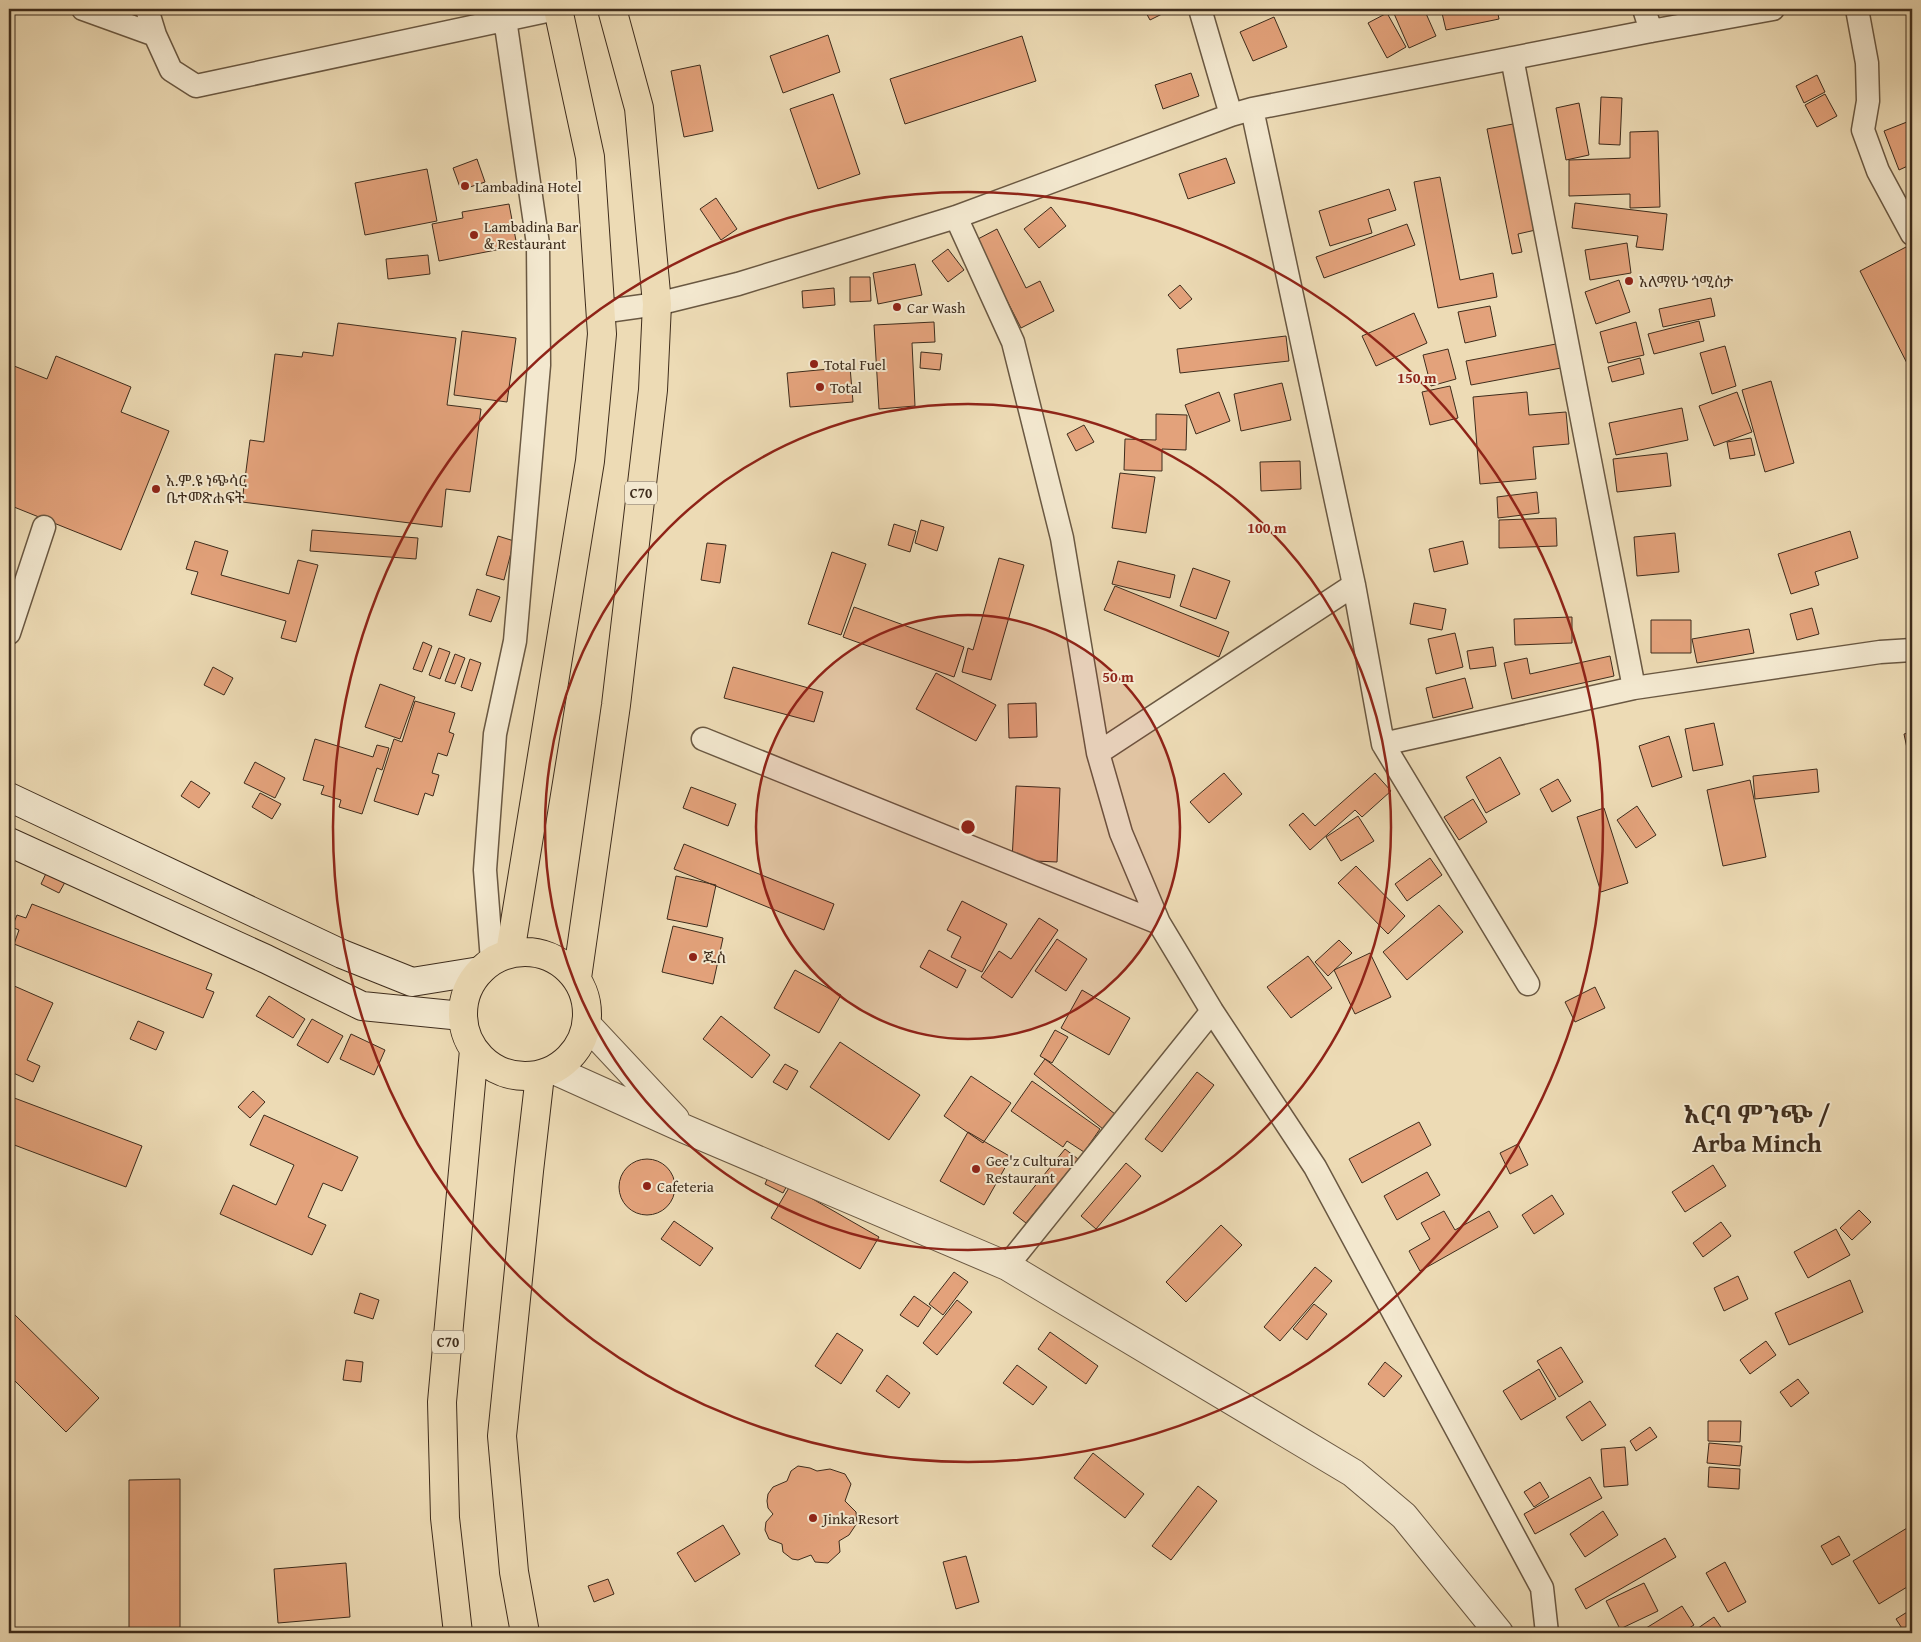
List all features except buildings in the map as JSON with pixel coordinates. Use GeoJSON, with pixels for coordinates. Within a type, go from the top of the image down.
{"type":"FeatureCollection","features":[{"type":"Feature","properties":{"kind":"highway","name":"C70"},"geometry":{"type":"LineString","coordinates":[[494,961],[590,461],[602,334],[590,157],[557,9]]}},
{"type":"Feature","properties":{"kind":"highway","name":"C70"},"geometry":{"type":"LineString","coordinates":[[577,978],[617,695],[653,390],[658,304],[639,108],[612,9]]}},
{"type":"Feature","properties":{"kind":"highway","name":"C70"},"geometry":{"type":"LineString","coordinates":[[529,951],[547,955],[564,964],[577,978],[588,1008],[587,1025],[581,1043],[569,1058],[547,1072],[522,1077],[503,1073],[486,1064],[474,1050],[466,1034],[462,1016],[464,1000],[470,984],[494,961],[529,951]]}},
{"type":"Feature","properties":{"kind":"highway","name":"C70"},"geometry":{"type":"LineString","coordinates":[[458,1633],[446,1518],[442,1402],[474,1050]]}},
{"type":"Feature","properties":{"kind":"highway"},"geometry":{"type":"LineString","coordinates":[[525,1633],[514,1572],[502,1436],[529,1171],[547,1072]]}},
{"type":"Feature","properties":{"kind":"street"},"geometry":{"type":"LineString","coordinates":[[83,9],[155,35]]}},
{"type":"Feature","properties":{"kind":"street"},"geometry":{"type":"LineString","coordinates":[[147,9],[155,35],[171,70],[196,86],[557,9]]}},
{"type":"Feature","properties":{"kind":"street"},"geometry":{"type":"LineString","coordinates":[[1200,9],[1241,112],[1354,585],[1383,744],[1528,984]]}},
{"type":"Feature","properties":{"kind":"street"},"geometry":{"type":"LineString","coordinates":[[1644,9],[1651,31]]}},
{"type":"Feature","properties":{"kind":"street"},"geometry":{"type":"LineString","coordinates":[[600,312],[658,304],[738,284],[956,217],[1241,112],[1651,31],[1773,9]]}},
{"type":"Feature","properties":{"kind":"street"},"geometry":{"type":"LineString","coordinates":[[1857,9],[1867,63],[1868,101],[1863,130],[1878,171],[1912,234]]}},
{"type":"Feature","properties":{"kind":"street"},"geometry":{"type":"LineString","coordinates":[[9,797],[342,954],[412,982],[494,961],[485,870],[495,734],[515,641],[539,365],[538,244],[505,19]]}},
{"type":"Feature","properties":{"kind":"street"},"geometry":{"type":"LineString","coordinates":[[1512,58],[1634,688]]}},
{"type":"Feature","properties":{"kind":"street"},"geometry":{"type":"LineString","coordinates":[[956,217],[1012,342],[1062,538],[1098,753],[1121,833],[1158,923],[1212,1011],[1315,1167],[1542,1588],[1547,1633]]}},
{"type":"Feature","properties":{"kind":"street"},"geometry":{"type":"LineString","coordinates":[[9,633],[44,526]]}},
{"type":"Feature","properties":{"kind":"street"},"geometry":{"type":"LineString","coordinates":[[1098,753],[1354,585]]}},
{"type":"Feature","properties":{"kind":"street"},"geometry":{"type":"LineString","coordinates":[[1383,744],[1634,688],[1880,652],[1912,650]]}},
{"type":"Feature","properties":{"kind":"street"},"geometry":{"type":"LineString","coordinates":[[703,739],[1158,923]]}},
{"type":"Feature","properties":{"kind":"street"},"geometry":{"type":"LineString","coordinates":[[9,842],[266,959],[362,1006],[462,1016]]}},
{"type":"Feature","properties":{"kind":"street"},"geometry":{"type":"LineString","coordinates":[[1007,1266],[1212,1011]]}},
{"type":"Feature","properties":{"kind":"street"},"geometry":{"type":"LineString","coordinates":[[587,1025],[685,1129]]}},
{"type":"Feature","properties":{"kind":"street"},"geometry":{"type":"LineString","coordinates":[[547,1072],[1007,1266],[1353,1473],[1404,1516],[1499,1633]]}},
{"type":"Feature","properties":{"kind":"place","name":"Lambadina Hotel"},"geometry":{"type":"Point","coordinates":[465,186]}},
{"type":"Feature","properties":{"kind":"place","name":"Lambadina Bar & Restaurant"},"geometry":{"type":"Point","coordinates":[474,235]}},
{"type":"Feature","properties":{"kind":"place","name":"አለማየሁ ጎሚስታ"},"geometry":{"type":"Point","coordinates":[1629,281]}},
{"type":"Feature","properties":{"kind":"place","name":"Car Wash"},"geometry":{"type":"Point","coordinates":[897,307]}},
{"type":"Feature","properties":{"kind":"place","name":"Total Fuel"},"geometry":{"type":"Point","coordinates":[814,364]}},
{"type":"Feature","properties":{"kind":"place","name":"Total"},"geometry":{"type":"Point","coordinates":[820,387]}},
{"type":"Feature","properties":{"kind":"place","name":"አ.ም.ዩ ነጭሳር ቤተመጽሐፍት"},"geometry":{"type":"Point","coordinates":[156,489]}},
{"type":"Feature","properties":{"kind":"place","name":"ጁስ"},"geometry":{"type":"Point","coordinates":[693,957]}},
{"type":"Feature","properties":{"kind":"place","name":"Gee'z Cultural Restaurant"},"geometry":{"type":"Point","coordinates":[976,1169]}},
{"type":"Feature","properties":{"kind":"place","name":"Cafeteria"},"geometry":{"type":"Point","coordinates":[647,1186]}},
{"type":"Feature","properties":{"kind":"place","name":"Jinka Resort"},"geometry":{"type":"Point","coordinates":[813,1518]}},
{"type":"Feature","properties":{"kind":"district","name":"አርባ ምንጭ / Arba Minch"},"geometry":{"type":"Point","coordinates":[1757,1128]}}]}
